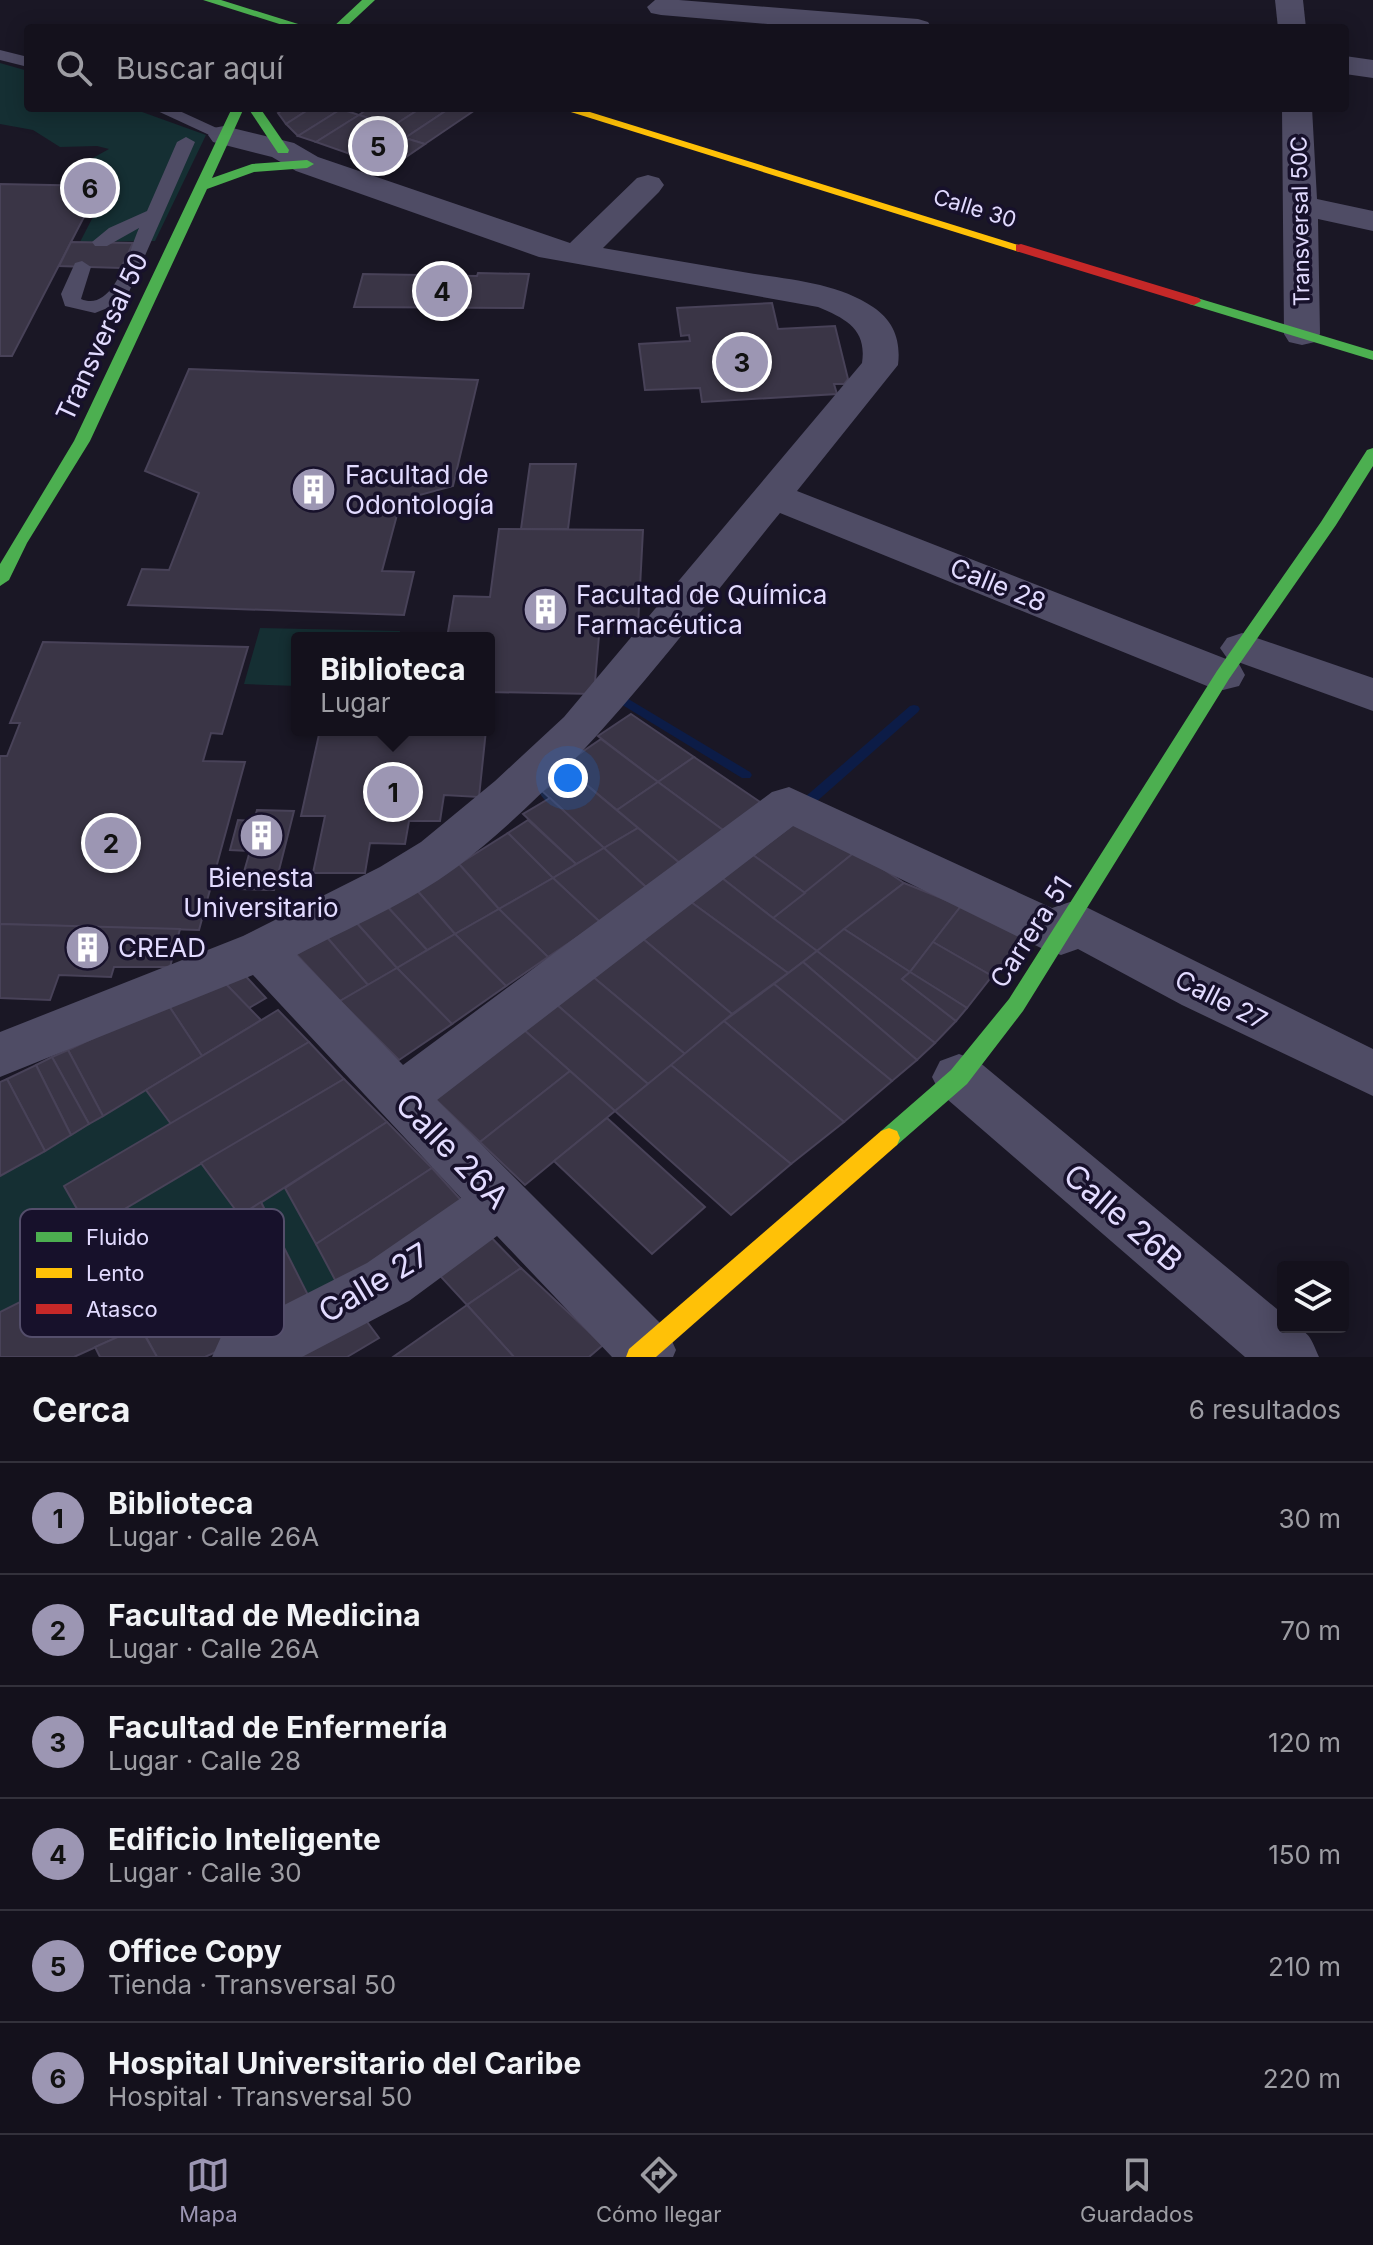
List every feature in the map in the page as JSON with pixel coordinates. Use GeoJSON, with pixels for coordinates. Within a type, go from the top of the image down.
{"type":"FeatureCollection","features":[{"type":"Feature","properties":{"kind":"street"},"geometry":{"type":"LineString","coordinates":[[209,0],[291,24]]}},
{"type":"Feature","properties":{"kind":"street"},"geometry":{"type":"LineString","coordinates":[[342,24],[369,0]]}},
{"type":"Feature","properties":{"kind":"street"},"geometry":{"type":"LineString","coordinates":[[1289,0],[1292,24]]}},
{"type":"Feature","properties":{"kind":"street"},"geometry":{"type":"LineString","coordinates":[[657,12],[853,24]]}},
{"type":"Feature","properties":{"kind":"street"},"geometry":{"type":"LineString","coordinates":[[1349,66],[1373,69]]}},
{"type":"Feature","properties":{"kind":"street"},"geometry":{"type":"LineString","coordinates":[[257,112],[295,157]]}},
{"type":"Feature","properties":{"kind":"street","name":"Calle 30"},"geometry":{"type":"LineString","coordinates":[[578,112],[1373,356]]}},
{"type":"Feature","properties":{"kind":"street","name":"Transversal 50C"},"geometry":{"type":"LineString","coordinates":[[1297,112],[1302,334]]}},
{"type":"Feature","properties":{"kind":"street"},"geometry":{"type":"LineString","coordinates":[[0,1055],[261,950],[397,880],[438,855],[512,793],[580,728],[880,365],[880,339],[875,327],[865,317],[841,303],[802,292],[577,255],[527,243],[295,157],[231,122]]}},
{"type":"Feature","properties":{"kind":"street","name":"Transversal 50"},"geometry":{"type":"LineString","coordinates":[[0,580],[19,543],[82,441],[231,122]]}},
{"type":"Feature","properties":{"kind":"street"},"geometry":{"type":"LineString","coordinates":[[199,187],[230,174],[290,162],[295,157]]}},
{"type":"Feature","properties":{"kind":"street"},"geometry":{"type":"LineString","coordinates":[[577,255],[648,185]]}},
{"type":"Feature","properties":{"kind":"street"},"geometry":{"type":"LineString","coordinates":[[1301,206],[1373,221]]}},
{"type":"Feature","properties":{"kind":"street","name":"Carrera 51"},"geometry":{"type":"LineString","coordinates":[[642,1354],[959,1077],[1016,1005],[1233,662],[1328,525],[1373,453]]}},
{"type":"Feature","properties":{"kind":"street","name":"Calle 28"},"geometry":{"type":"LineString","coordinates":[[772,495],[1233,662],[1373,695]]}},
{"type":"Feature","properties":{"kind":"street","name":"Calle 27"},"geometry":{"type":"LineString","coordinates":[[400,1098],[789,804],[1066,928],[1373,1074]]}},
{"type":"Feature","properties":{"kind":"street","name":"Calle 26A"},"geometry":{"type":"LineString","coordinates":[[261,950],[642,1354]]}},
{"type":"Feature","properties":{"kind":"street","name":"Calle 26B"},"geometry":{"type":"LineString","coordinates":[[959,1077],[1289,1357]]}},
{"type":"Feature","properties":{"kind":"street","name":"Calle 27"},"geometry":{"type":"LineString","coordinates":[[284,1335],[388,1282],[501,1201]]}},
{"type":"Feature","properties":{"kind":"street","name":"Calle 27"},"geometry":{"type":"LineString","coordinates":[[242,1357],[281,1337]]}},
{"type":"Feature","properties":{"kind":"lane"},"geometry":{"type":"LineString","coordinates":[[0,55],[24,61]]}},
{"type":"Feature","properties":{"kind":"lane"},"geometry":{"type":"LineString","coordinates":[[180,112],[231,122]]}},
{"type":"Feature","properties":{"kind":"lane"},"geometry":{"type":"LineString","coordinates":[[82,267],[71,294],[72,302],[88,308],[111,303],[118,297],[186,142]]}},
{"type":"Feature","properties":{"kind":"lane"},"geometry":{"type":"LineString","coordinates":[[101,242],[115,232],[153,215]]}},
{"type":"Feature","properties":{"kind":"green space"},"geometry":{"type":"Polygon","coordinates":[[[0,63],[24,70],[24,112],[142,112],[206,135],[155,241],[80,242],[112,180],[73,178],[82,164],[109,149],[97,146],[60,147],[33,130],[0,124],[0,63]]]}},
{"type":"Feature","properties":{"kind":"green space"},"geometry":{"type":"Polygon","coordinates":[[[260,628],[400,631],[291,632],[291,686],[244,684],[260,628]]]}},
{"type":"Feature","properties":{"kind":"green space"},"geometry":{"type":"Polygon","coordinates":[[[146,1090],[171,1124],[65,1186],[77,1209],[20,1209],[20,1302],[0,1312],[0,1176],[146,1090]]]}},
{"type":"Feature","properties":{"kind":"green space"},"geometry":{"type":"Polygon","coordinates":[[[201,1163],[235,1209],[122,1209],[201,1163]]]}},
{"type":"Feature","properties":{"kind":"green space"},"geometry":{"type":"Polygon","coordinates":[[[285,1188],[341,1291],[314,1307],[284,1248],[284,1209],[265,1209],[261,1202],[285,1188]]]}},
{"type":"Feature","properties":{"kind":"building"},"geometry":{"type":"Polygon","coordinates":[[[280,112],[305,112],[286,124],[280,112]]]}},
{"type":"Feature","properties":{"kind":"building"},"geometry":{"type":"Polygon","coordinates":[[[305,112],[336,112],[298,136],[286,124],[305,112]]]}},
{"type":"Feature","properties":{"kind":"building"},"geometry":{"type":"Polygon","coordinates":[[[336,112],[359,115],[316,142],[298,136],[336,112]]]}},
{"type":"Feature","properties":{"kind":"building"},"geometry":{"type":"Polygon","coordinates":[[[363,112],[415,112],[393,126],[359,115],[363,112]]]}},
{"type":"Feature","properties":{"kind":"building"},"geometry":{"type":"Polygon","coordinates":[[[415,112],[444,112],[405,138],[385,131],[415,112]]]}},
{"type":"Feature","properties":{"kind":"building"},"geometry":{"type":"Polygon","coordinates":[[[444,112],[472,112],[425,144],[405,138],[444,112]]]}},
{"type":"Feature","properties":{"kind":"building"},"geometry":{"type":"Polygon","coordinates":[[[359,115],[393,126],[350,154],[316,142],[359,115]]]}},
{"type":"Feature","properties":{"kind":"building"},"geometry":{"type":"Polygon","coordinates":[[[385,131],[405,138],[370,161],[350,154],[385,131]]]}},
{"type":"Feature","properties":{"kind":"building"},"geometry":{"type":"Polygon","coordinates":[[[405,138],[425,144],[390,168],[370,161],[405,138]]]}},
{"type":"Feature","properties":{"kind":"building"},"geometry":{"type":"Polygon","coordinates":[[[0,184],[100,186],[12,356],[0,356],[0,184]]]}},
{"type":"Feature","properties":{"kind":"building"},"geometry":{"type":"Polygon","coordinates":[[[71,242],[133,243],[121,268],[59,266],[71,242]]]}},
{"type":"Feature","properties":{"kind":"building"},"geometry":{"type":"Polygon","coordinates":[[[478,273],[529,274],[523,308],[354,307],[363,274],[477,276],[478,273]]]}},
{"type":"Feature","properties":{"kind":"building"},"geometry":{"type":"Polygon","coordinates":[[[772,303],[778,329],[835,326],[848,379],[844,384],[834,384],[837,394],[702,402],[700,388],[645,390],[639,344],[690,341],[689,335],[681,336],[677,308],[772,303]]]}},
{"type":"Feature","properties":{"kind":"building","name":"Facultad de Odontología"},"geometry":{"type":"Polygon","coordinates":[[[189,369],[478,380],[453,486],[401,500],[382,571],[414,572],[404,615],[128,605],[142,569],[169,570],[199,493],[145,471],[189,369]]]}},
{"type":"Feature","properties":{"kind":"building"},"geometry":{"type":"Polygon","coordinates":[[[530,464],[576,464],[568,529],[521,529],[530,464]]]}},
{"type":"Feature","properties":{"kind":"building","name":"Facultad de Química Farmacéutica"},"geometry":{"type":"Polygon","coordinates":[[[499,529],[643,530],[638,625],[600,624],[594,694],[495,692],[495,632],[448,632],[454,596],[490,597],[499,529]]]}},
{"type":"Feature","properties":{"kind":"building"},"geometry":{"type":"Polygon","coordinates":[[[43,642],[248,647],[222,734],[211,733],[203,761],[245,762],[199,930],[0,924],[0,756],[7,756],[20,723],[10,723],[43,642]]]}},
{"type":"Feature","properties":{"kind":"building"},"geometry":{"type":"Polygon","coordinates":[[[631,714],[694,757],[658,782],[598,736],[631,714]]]}},
{"type":"Feature","properties":{"kind":"building"},"geometry":{"type":"Polygon","coordinates":[[[319,736],[485,736],[479,797],[444,795],[440,821],[409,821],[405,844],[370,843],[365,873],[313,873],[325,816],[301,816],[319,736]]]}},
{"type":"Feature","properties":{"kind":"building"},"geometry":{"type":"Polygon","coordinates":[[[601,739],[658,782],[617,810],[563,765],[601,739]]]}},
{"type":"Feature","properties":{"kind":"building"},"geometry":{"type":"Polygon","coordinates":[[[694,757],[766,806],[727,833],[658,782],[694,757]]]}},
{"type":"Feature","properties":{"kind":"building"},"geometry":{"type":"Polygon","coordinates":[[[571,772],[638,828],[604,848],[542,791],[571,772]]]}},
{"type":"Feature","properties":{"kind":"building"},"geometry":{"type":"Polygon","coordinates":[[[658,782],[727,833],[682,865],[617,810],[658,782]]]}},
{"type":"Feature","properties":{"kind":"building"},"geometry":{"type":"Polygon","coordinates":[[[550,798],[604,848],[576,864],[523,814],[550,798]]]}},
{"type":"Feature","properties":{"kind":"building","name":"Bienesta Universitario"},"geometry":{"type":"Polygon","coordinates":[[[257,810],[294,811],[274,890],[239,889],[250,851],[230,850],[238,820],[254,821],[257,810]]]}},
{"type":"Feature","properties":{"kind":"building"},"geometry":{"type":"Polygon","coordinates":[[[802,818],[856,851],[805,893],[753,855],[802,818]]]}},
{"type":"Feature","properties":{"kind":"building"},"geometry":{"type":"Polygon","coordinates":[[[528,820],[576,864],[553,878],[508,833],[528,820]]]}},
{"type":"Feature","properties":{"kind":"building"},"geometry":{"type":"Polygon","coordinates":[[[638,828],[682,865],[648,889],[604,848],[638,828]]]}},
{"type":"Feature","properties":{"kind":"building"},"geometry":{"type":"Polygon","coordinates":[[[508,833],[553,878],[499,909],[459,864],[508,833]]]}},
{"type":"Feature","properties":{"kind":"building"},"geometry":{"type":"Polygon","coordinates":[[[604,848],[648,889],[600,922],[553,878],[604,848]]]}},
{"type":"Feature","properties":{"kind":"building"},"geometry":{"type":"Polygon","coordinates":[[[856,851],[904,883],[817,951],[773,918],[856,851]]]}},
{"type":"Feature","properties":{"kind":"building"},"geometry":{"type":"Polygon","coordinates":[[[753,855],[805,893],[773,918],[722,878],[753,855]]]}},
{"type":"Feature","properties":{"kind":"building"},"geometry":{"type":"Polygon","coordinates":[[[459,864],[499,909],[455,934],[415,888],[459,864]]]}},
{"type":"Feature","properties":{"kind":"building"},"geometry":{"type":"Polygon","coordinates":[[[553,878],[600,922],[548,957],[499,909],[553,878]]]}},
{"type":"Feature","properties":{"kind":"building"},"geometry":{"type":"Polygon","coordinates":[[[722,878],[817,951],[788,973],[691,902],[722,878]]]}},
{"type":"Feature","properties":{"kind":"building"},"geometry":{"type":"Polygon","coordinates":[[[904,883],[961,906],[910,972],[844,929],[904,883]]]}},
{"type":"Feature","properties":{"kind":"building"},"geometry":{"type":"Polygon","coordinates":[[[415,888],[455,934],[427,950],[385,904],[415,888]]]}},
{"type":"Feature","properties":{"kind":"building"},"geometry":{"type":"Polygon","coordinates":[[[691,902],[788,973],[732,1014],[642,938],[691,902]]]}},
{"type":"Feature","properties":{"kind":"building"},"geometry":{"type":"Polygon","coordinates":[[[385,904],[427,950],[397,968],[354,920],[385,904]]]}},
{"type":"Feature","properties":{"kind":"building"},"geometry":{"type":"Polygon","coordinates":[[[961,906],[1027,935],[992,976],[933,942],[961,906]]]}},
{"type":"Feature","properties":{"kind":"building"},"geometry":{"type":"Polygon","coordinates":[[[499,909],[548,957],[506,986],[455,934],[499,909]]]}},
{"type":"Feature","properties":{"kind":"building"},"geometry":{"type":"Polygon","coordinates":[[[354,920],[397,968],[368,985],[325,935],[354,920]]]}},
{"type":"Feature","properties":{"kind":"building","name":"CREAD"},"geometry":{"type":"Polygon","coordinates":[[[0,924],[180,929],[170,967],[114,967],[111,977],[59,975],[50,1000],[0,998],[0,924]]]}},
{"type":"Feature","properties":{"kind":"building"},"geometry":{"type":"Polygon","coordinates":[[[844,929],[910,972],[902,979],[956,1021],[935,1043],[817,951],[844,929]]]}},
{"type":"Feature","properties":{"kind":"building"},"geometry":{"type":"Polygon","coordinates":[[[455,934],[506,986],[452,1024],[397,968],[455,934]]]}},
{"type":"Feature","properties":{"kind":"building"},"geometry":{"type":"Polygon","coordinates":[[[325,935],[368,985],[340,1001],[294,952],[325,935]]]}},
{"type":"Feature","properties":{"kind":"building"},"geometry":{"type":"Polygon","coordinates":[[[642,938],[732,1014],[685,1054],[592,976],[642,938]]]}},
{"type":"Feature","properties":{"kind":"building"},"geometry":{"type":"Polygon","coordinates":[[[933,942],[992,976],[967,1008],[910,972],[933,942]]]}},
{"type":"Feature","properties":{"kind":"building"},"geometry":{"type":"Polygon","coordinates":[[[817,951],[935,1043],[917,1060],[803,962],[817,951]]]}},
{"type":"Feature","properties":{"kind":"building"},"geometry":{"type":"Polygon","coordinates":[[[803,962],[917,1060],[892,1081],[774,984],[803,962]]]}},
{"type":"Feature","properties":{"kind":"building"},"geometry":{"type":"Polygon","coordinates":[[[397,968],[452,1024],[399,1060],[340,1001],[397,968]]]}},
{"type":"Feature","properties":{"kind":"building"},"geometry":{"type":"Polygon","coordinates":[[[239,969],[266,998],[249,1008],[220,978],[239,969]]]}},
{"type":"Feature","properties":{"kind":"building"},"geometry":{"type":"Polygon","coordinates":[[[910,972],[967,1008],[956,1021],[902,979],[910,972]]]}},
{"type":"Feature","properties":{"kind":"building"},"geometry":{"type":"Polygon","coordinates":[[[592,976],[685,1054],[648,1084],[556,1004],[592,976]]]}},
{"type":"Feature","properties":{"kind":"building"},"geometry":{"type":"Polygon","coordinates":[[[220,978],[261,1020],[202,1056],[167,1003],[220,978]]]}},
{"type":"Feature","properties":{"kind":"building"},"geometry":{"type":"Polygon","coordinates":[[[774,984],[892,1081],[844,1122],[724,1021],[774,984]]]}},
{"type":"Feature","properties":{"kind":"building"},"geometry":{"type":"Polygon","coordinates":[[[167,1003],[202,1056],[103,1116],[68,1050],[167,1003]]]}},
{"type":"Feature","properties":{"kind":"building"},"geometry":{"type":"Polygon","coordinates":[[[556,1004],[648,1084],[615,1111],[523,1029],[556,1004]]]}},
{"type":"Feature","properties":{"kind":"building"},"geometry":{"type":"Polygon","coordinates":[[[278,1010],[309,1042],[171,1124],[146,1090],[278,1010]]]}},
{"type":"Feature","properties":{"kind":"building"},"geometry":{"type":"Polygon","coordinates":[[[724,1021],[844,1122],[791,1164],[671,1065],[724,1021]]]}},
{"type":"Feature","properties":{"kind":"building"},"geometry":{"type":"Polygon","coordinates":[[[523,1029],[570,1071],[480,1142],[433,1097],[523,1029]]]}},
{"type":"Feature","properties":{"kind":"building"},"geometry":{"type":"Polygon","coordinates":[[[309,1042],[344,1079],[124,1209],[77,1209],[64,1186],[309,1042]]]}},
{"type":"Feature","properties":{"kind":"building"},"geometry":{"type":"Polygon","coordinates":[[[68,1050],[103,1116],[89,1124],[52,1057],[68,1050]]]}},
{"type":"Feature","properties":{"kind":"building"},"geometry":{"type":"Polygon","coordinates":[[[52,1057],[89,1124],[71,1135],[36,1065],[52,1057]]]}},
{"type":"Feature","properties":{"kind":"building"},"geometry":{"type":"Polygon","coordinates":[[[36,1065],[71,1135],[45,1151],[7,1079],[36,1065]]]}},
{"type":"Feature","properties":{"kind":"building"},"geometry":{"type":"Polygon","coordinates":[[[671,1065],[791,1164],[731,1215],[615,1111],[671,1065]]]}},
{"type":"Feature","properties":{"kind":"building"},"geometry":{"type":"Polygon","coordinates":[[[570,1071],[615,1111],[525,1185],[480,1142],[570,1071]]]}},
{"type":"Feature","properties":{"kind":"building"},"geometry":{"type":"Polygon","coordinates":[[[7,1079],[45,1151],[0,1176],[0,1082],[7,1079]]]}},
{"type":"Feature","properties":{"kind":"building"},"geometry":{"type":"Polygon","coordinates":[[[344,1079],[387,1122],[251,1209],[235,1209],[201,1163],[344,1079]]]}},
{"type":"Feature","properties":{"kind":"building"},"geometry":{"type":"Polygon","coordinates":[[[607,1118],[705,1207],[652,1254],[554,1161],[607,1118]]]}},
{"type":"Feature","properties":{"kind":"building"},"geometry":{"type":"Polygon","coordinates":[[[387,1122],[432,1168],[316,1244],[285,1188],[387,1122]]]}},
{"type":"Feature","properties":{"kind":"building"},"geometry":{"type":"Polygon","coordinates":[[[432,1168],[470,1210],[341,1291],[316,1244],[432,1168]]]}},
{"type":"Feature","properties":{"kind":"building"},"geometry":{"type":"Polygon","coordinates":[[[261,1202],[265,1209],[250,1209],[261,1202]]]}},
{"type":"Feature","properties":{"kind":"building"},"geometry":{"type":"Polygon","coordinates":[[[485,1231],[521,1268],[467,1305],[432,1267],[485,1231]]]}},
{"type":"Feature","properties":{"kind":"building"},"geometry":{"type":"Polygon","coordinates":[[[284,1248],[314,1307],[284,1321],[284,1248]]]}},
{"type":"Feature","properties":{"kind":"building"},"geometry":{"type":"Polygon","coordinates":[[[521,1268],[603,1345],[589,1357],[514,1357],[467,1305],[521,1268]]]}},
{"type":"Feature","properties":{"kind":"building"},"geometry":{"type":"Polygon","coordinates":[[[20,1302],[20,1337],[118,1337],[74,1357],[0,1357],[0,1312],[20,1302]]]}},
{"type":"Feature","properties":{"kind":"building"},"geometry":{"type":"Polygon","coordinates":[[[467,1305],[514,1357],[393,1357],[467,1305]]]}},
{"type":"Feature","properties":{"kind":"building"},"geometry":{"type":"Polygon","coordinates":[[[359,1311],[379,1338],[347,1357],[269,1357],[359,1311]]]}},
{"type":"Feature","properties":{"kind":"building"},"geometry":{"type":"Polygon","coordinates":[[[118,1337],[146,1337],[157,1357],[100,1357],[95,1347],[118,1337]]]}},
{"type":"Feature","properties":{"kind":"building"},"geometry":{"type":"Polygon","coordinates":[[[146,1337],[249,1337],[205,1357],[157,1357],[146,1337]]]}},
{"type":"Feature","properties":{"kind":"waterway"},"geometry":{"type":"LineString","coordinates":[[615,695],[746,775]]}},
{"type":"Feature","properties":{"kind":"waterway"},"geometry":{"type":"LineString","coordinates":[[802,807],[914,709]]}},
{"type":"Feature","properties":{"kind":"traffic: fast"},"geometry":{"type":"LineString","coordinates":[[209,0],[291,24]]}},
{"type":"Feature","properties":{"kind":"traffic: fast"},"geometry":{"type":"LineString","coordinates":[[342,24],[369,0]]}},
{"type":"Feature","properties":{"kind":"traffic: fast"},"geometry":{"type":"LineString","coordinates":[[0,580],[19,543],[82,441],[236,112]]}},
{"type":"Feature","properties":{"kind":"traffic: fast"},"geometry":{"type":"LineString","coordinates":[[257,112],[283,150]]}},
{"type":"Feature","properties":{"kind":"traffic: fast"},"geometry":{"type":"LineString","coordinates":[[199,187],[252,168],[307,164]]}},
{"type":"Feature","properties":{"kind":"traffic: fast"},"geometry":{"type":"LineString","coordinates":[[1194,301],[1373,356]]}},
{"type":"Feature","properties":{"kind":"traffic: fast"},"geometry":{"type":"LineString","coordinates":[[889,1138],[959,1077],[1016,1005],[1223,675],[1328,525],[1373,453]]}},
{"type":"Feature","properties":{"kind":"traffic: slow"},"geometry":{"type":"LineString","coordinates":[[577,112],[1021,248]]}},
{"type":"Feature","properties":{"kind":"traffic: slow"},"geometry":{"type":"LineString","coordinates":[[638,1357],[889,1138]]}},
{"type":"Feature","properties":{"kind":"traffic: jam"},"geometry":{"type":"LineString","coordinates":[[1021,248],[1194,301]]}},
{"type":"Feature","properties":{"kind":"place","name":"Office Copy"},"geometry":{"type":"Point","coordinates":[378,146]}},
{"type":"Feature","properties":{"kind":"place","name":"Hospital Universitario del Caribe"},"geometry":{"type":"Point","coordinates":[90,188]}},
{"type":"Feature","properties":{"kind":"place","name":"Edificio Inteligente"},"geometry":{"type":"Point","coordinates":[442,291]}},
{"type":"Feature","properties":{"kind":"place","name":"Facultad de Enfermería"},"geometry":{"type":"Point","coordinates":[742,362]}},
{"type":"Feature","properties":{"kind":"place","name":"Facultad de Odontología"},"geometry":{"type":"Point","coordinates":[314,490]}},
{"type":"Feature","properties":{"kind":"place","name":"Facultad de Química Farmacéutica"},"geometry":{"type":"Point","coordinates":[545,610]}},
{"type":"Feature","properties":{"kind":"place","name":"Biblioteca"},"geometry":{"type":"Point","coordinates":[393,792]}},
{"type":"Feature","properties":{"kind":"place","name":"Bienesta Universitario"},"geometry":{"type":"Point","coordinates":[261,835]}},
{"type":"Feature","properties":{"kind":"place","name":"Facultad de Medicina"},"geometry":{"type":"Point","coordinates":[111,843]}},
{"type":"Feature","properties":{"kind":"place","name":"CREAD"},"geometry":{"type":"Point","coordinates":[87,948]}}]}
